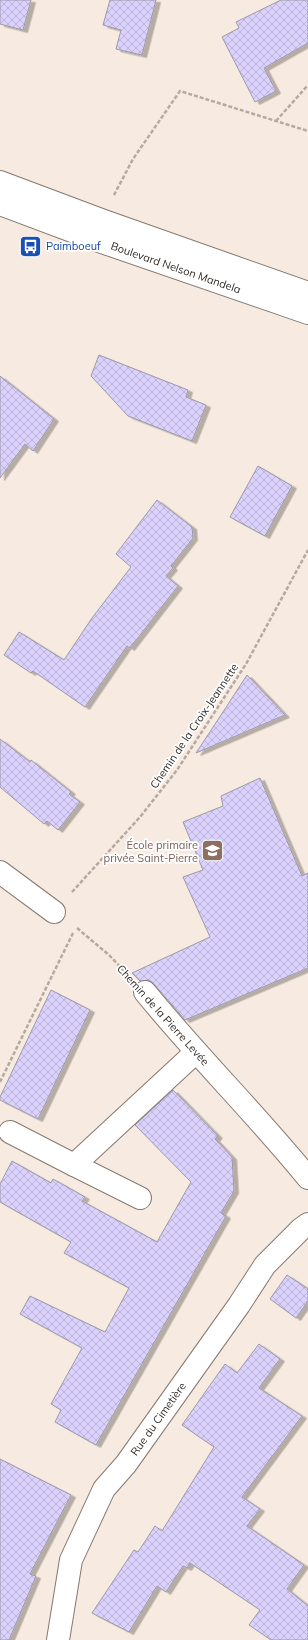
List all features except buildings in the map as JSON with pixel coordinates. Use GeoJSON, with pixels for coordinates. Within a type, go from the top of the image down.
{"type":"FeatureCollection","features":[{"type":"Feature","properties":{"kind":"street"},"geometry":{"type":"LineString","coordinates":[[0,182],[104,221],[308,293]]}},
{"type":"Feature","properties":{"kind":"street","name":"Boulevard Nelson Mandela"},"geometry":{"type":"LineString","coordinates":[[0,204],[96,240],[308,314]]}},
{"type":"Feature","properties":{"kind":"street"},"geometry":{"type":"LineString","coordinates":[[0,872],[54,912]]}},
{"type":"Feature","properties":{"kind":"street","name":"Chemin de la Pierre Levée"},"geometry":{"type":"LineString","coordinates":[[146,992],[196,1052],[268,1129],[308,1178]]}},
{"type":"Feature","properties":{"kind":"street"},"geometry":{"type":"LineString","coordinates":[[74,1165],[196,1052]]}},
{"type":"Feature","properties":{"kind":"street"},"geometry":{"type":"LineString","coordinates":[[10,1132],[140,1198]]}},
{"type":"Feature","properties":{"kind":"street","name":"Rue du Cimetière"},"geometry":{"type":"LineString","coordinates":[[58,1640],[71,1560],[104,1489],[126,1464],[239,1305],[265,1265],[306,1230]]}},
{"type":"Feature","properties":{"kind":"path"},"geometry":{"type":"LineString","coordinates":[[276,121],[308,85]]}},
{"type":"Feature","properties":{"kind":"path"},"geometry":{"type":"LineString","coordinates":[[104,221],[113,197],[133,159],[180,91],[308,132]]}},
{"type":"Feature","properties":{"kind":"path","name":"Chemin de la Croix-Jeannette"},"geometry":{"type":"LineString","coordinates":[[54,912],[140,817],[177,770],[246,664],[308,550]]}},
{"type":"Feature","properties":{"kind":"path","name":"Chemin de la Pierre Levée"},"geometry":{"type":"LineString","coordinates":[[0,1082],[76,927],[109,955],[146,992]]}},
{"type":"Feature","properties":{"kind":"place","name":"Paimboeuf"},"geometry":{"type":"Point","coordinates":[30,246]}},
{"type":"Feature","properties":{"kind":"place","name":"École primaire privée Saint-Pierre"},"geometry":{"type":"Point","coordinates":[213,851]}}]}
